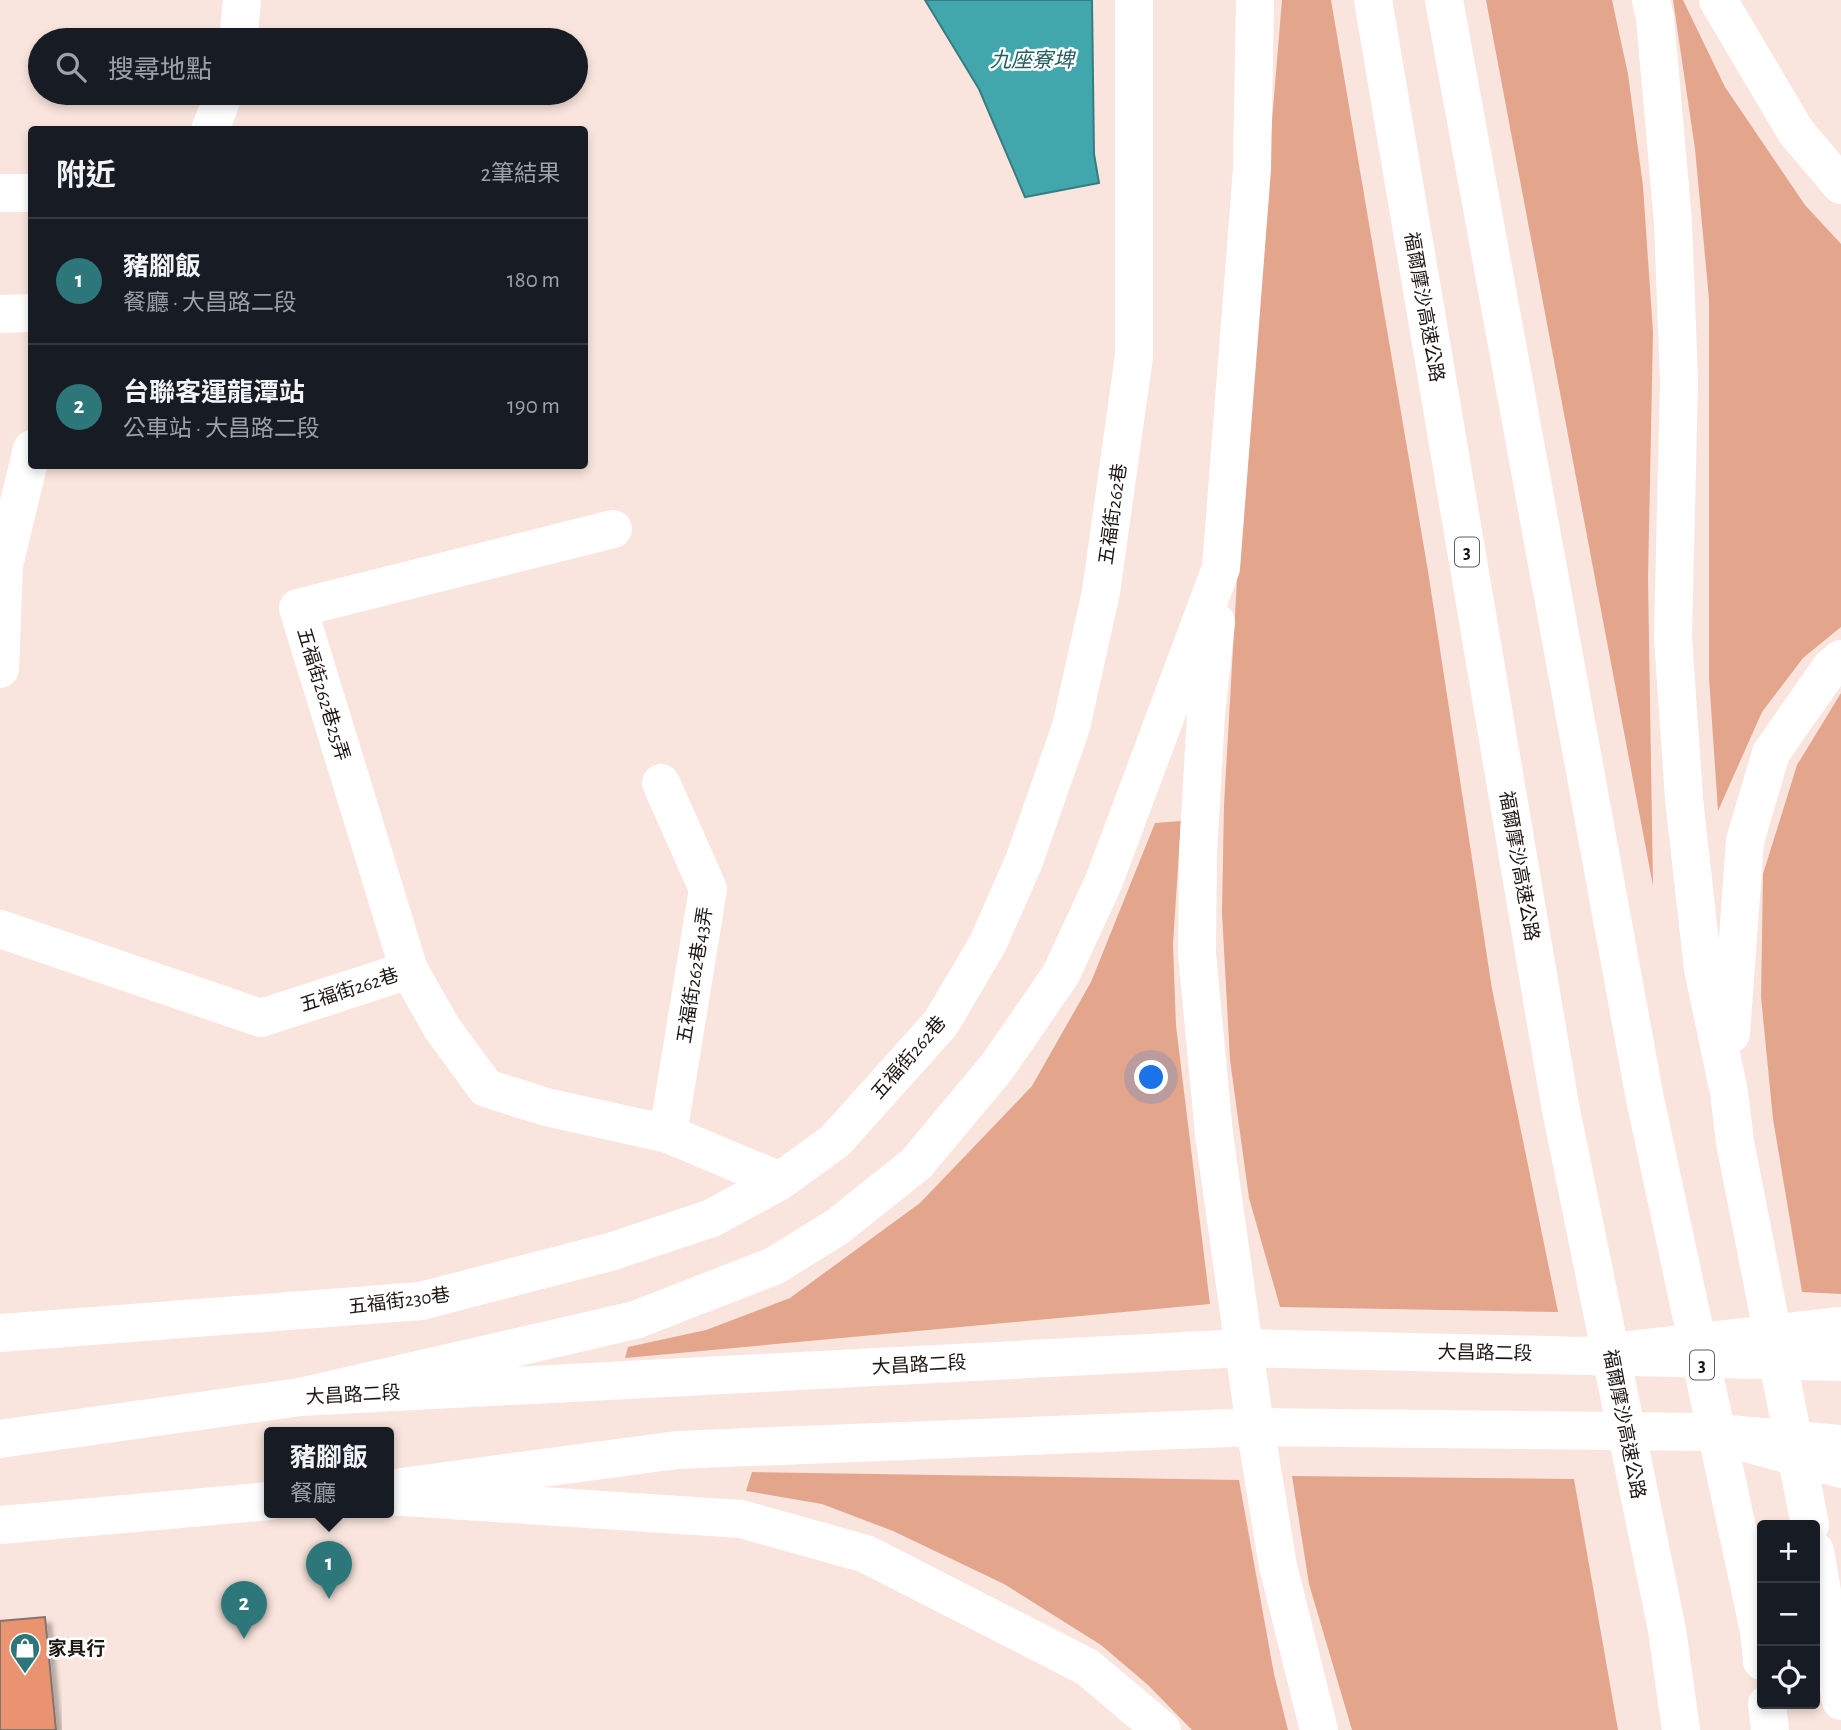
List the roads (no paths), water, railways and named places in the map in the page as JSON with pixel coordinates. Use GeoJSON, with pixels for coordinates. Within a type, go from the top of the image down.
{"type":"FeatureCollection","features":[{"type":"Feature","properties":{"kind":"main road"},"geometry":{"type":"LineString","coordinates":[[238,28],[242,0]]}},
{"type":"Feature","properties":{"kind":"main road","name":"五福街262巷"},"geometry":{"type":"LineString","coordinates":[[0,929],[261,1018],[409,970],[442,1028],[486,1088],[546,1107],[667,1134],[780,1181],[835,1141],[941,1023],[988,943],[1024,861],[1071,727],[1101,592],[1134,356],[1134,0]]}},
{"type":"Feature","properties":{"kind":"main road"},"geometry":{"type":"LineString","coordinates":[[1255,0],[1251,169],[1222,568],[1206,715],[1198,853],[1197,954],[1214,1134],[1255,1427],[1278,1566],[1319,1730]]}},
{"type":"Feature","properties":{"kind":"main road","name":"福爾摩沙高速公路"},"geometry":{"type":"LineString","coordinates":[[1374,0],[1560,1105],[1667,1630],[1681,1730]]}},
{"type":"Feature","properties":{"kind":"main road","name":"3"},"geometry":{"type":"LineString","coordinates":[[1444,0],[1645,1099],[1757,1632]]}},
{"type":"Feature","properties":{"kind":"main road"},"geometry":{"type":"LineString","coordinates":[[1651,0],[1655,18],[1673,222],[1679,381],[1673,637],[1684,799],[1703,969],[1730,1092],[1735,1142],[1809,1520]]}},
{"type":"Feature","properties":{"kind":"main road"},"geometry":{"type":"LineString","coordinates":[[1718,0],[1796,132],[1841,186]]}},
{"type":"Feature","properties":{"kind":"main road"},"geometry":{"type":"LineString","coordinates":[[212,126],[219,105]]}},
{"type":"Feature","properties":{"kind":"main road"},"geometry":{"type":"LineString","coordinates":[[0,193],[28,193]]}},
{"type":"Feature","properties":{"kind":"main road"},"geometry":{"type":"LineString","coordinates":[[0,314],[28,313]]}},
{"type":"Feature","properties":{"kind":"main road"},"geometry":{"type":"LineString","coordinates":[[0,668],[5,565],[28,466]]}},
{"type":"Feature","properties":{"kind":"main road","name":"五福街262巷25弄"},"geometry":{"type":"LineString","coordinates":[[409,970],[298,608],[613,529]]}},
{"type":"Feature","properties":{"kind":"main road"},"geometry":{"type":"LineString","coordinates":[[300,1397],[635,1320],[708,1293],[774,1266],[837,1227],[916,1164],[998,1067],[1061,974],[1104,881],[1222,568]]}},
{"type":"Feature","properties":{"kind":"main road"},"geometry":{"type":"LineString","coordinates":[[1730,1092],[1733,972],[1745,841],[1771,753],[1831,667],[1841,659]]}},
{"type":"Feature","properties":{"kind":"main road","name":"五福街262巷43弄"},"geometry":{"type":"LineString","coordinates":[[661,783],[708,888],[667,1134]]}},
{"type":"Feature","properties":{"kind":"main road","name":"五福街230巷"},"geometry":{"type":"LineString","coordinates":[[0,1334],[421,1301],[610,1252],[712,1218],[780,1181]]}},
{"type":"Feature","properties":{"kind":"main road"},"geometry":{"type":"LineString","coordinates":[[1595,1354],[1841,1326]]}},
{"type":"Feature","properties":{"kind":"main road","name":"大昌路二段"},"geometry":{"type":"LineString","coordinates":[[0,1439],[300,1397],[1243,1348],[1595,1354],[1841,1362]]}},
{"type":"Feature","properties":{"kind":"main road"},"geometry":{"type":"LineString","coordinates":[[394,1487],[677,1450],[1255,1427],[1706,1432],[1841,1444]]}},
{"type":"Feature","properties":{"kind":"main road"},"geometry":{"type":"LineString","coordinates":[[1706,1432],[1841,1469]]}},
{"type":"Feature","properties":{"kind":"main road"},"geometry":{"type":"LineString","coordinates":[[394,1496],[741,1520],[866,1554],[1087,1667],[1162,1730]]}},
{"type":"Feature","properties":{"kind":"main road"},"geometry":{"type":"LineString","coordinates":[[0,1525],[264,1502]]}},
{"type":"Feature","properties":{"kind":"main road"},"geometry":{"type":"LineString","coordinates":[[1820,1577],[1841,1701]]}},
{"type":"Feature","properties":{"kind":"main road"},"geometry":{"type":"LineString","coordinates":[[1768,1709],[1770,1730]]}},
{"type":"Feature","properties":{"kind":"water","name":"九座寮埤"},"geometry":{"type":"Polygon","coordinates":[[[925,0],[1092,0],[1094,154],[1099,183],[1025,197],[979,89],[925,0]]]}},
{"type":"Feature","properties":{"kind":"place","name":"豬腳飯"},"geometry":{"type":"Point","coordinates":[329,1599]}},
{"type":"Feature","properties":{"kind":"place","name":"台聯客運龍潭站"},"geometry":{"type":"Point","coordinates":[244,1639]}},
{"type":"Feature","properties":{"kind":"place","name":"家具行"},"geometry":{"type":"Point","coordinates":[25,1675]}}]}
